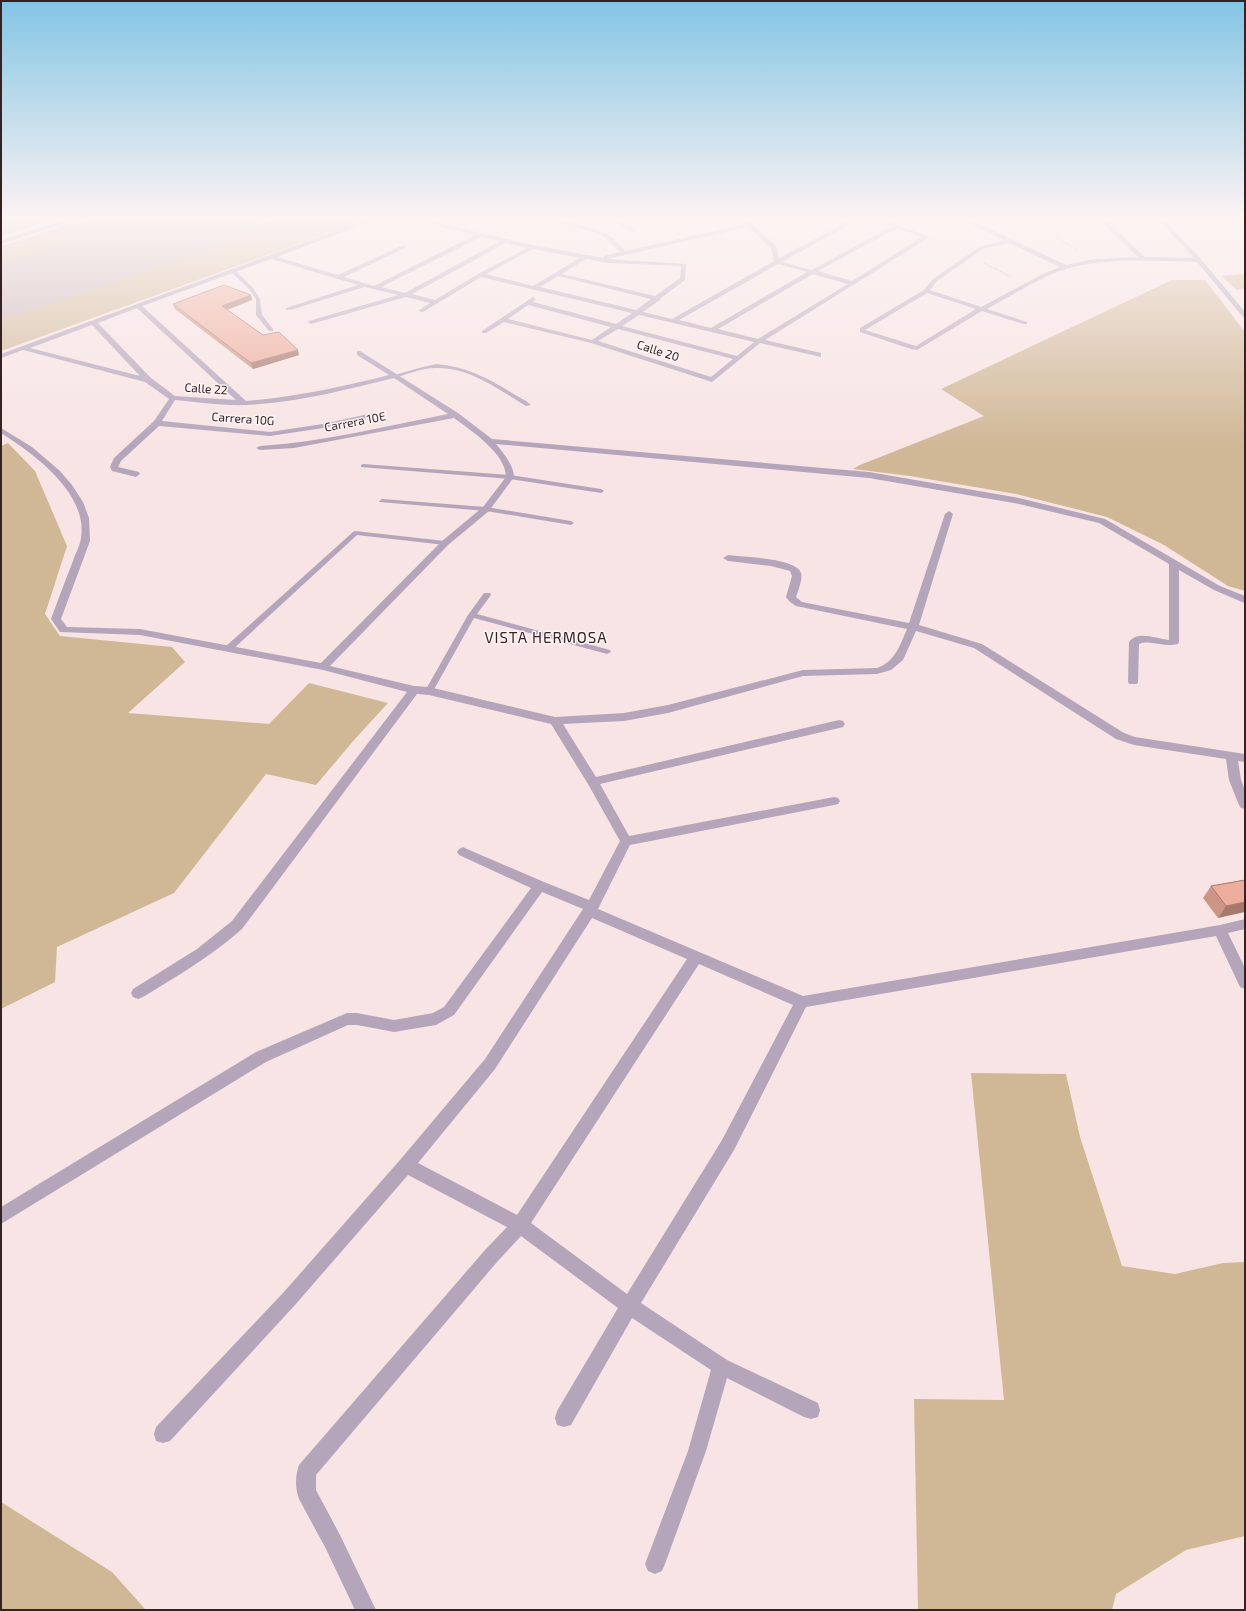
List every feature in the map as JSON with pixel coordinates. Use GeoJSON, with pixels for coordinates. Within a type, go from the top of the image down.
{"type":"FeatureCollection","features":[{"type":"Feature","properties":{"kind":"street"},"geometry":{"type":"LineString","coordinates":[[1,356],[170,294]]}},
{"type":"Feature","properties":{"kind":"street"},"geometry":{"type":"LineString","coordinates":[[288,308],[334,294]]}},
{"type":"Feature","properties":{"kind":"street"},"geometry":{"type":"LineString","coordinates":[[402,294],[436,302]]}},
{"type":"Feature","properties":{"kind":"street"},"geometry":{"type":"LineString","coordinates":[[421,311],[449,294]]}},
{"type":"Feature","properties":{"kind":"street"},"geometry":{"type":"LineString","coordinates":[[484,332],[505,320],[541,294]]}},
{"type":"Feature","properties":{"kind":"street"},"geometry":{"type":"LineString","coordinates":[[560,294],[818,355]]}},
{"type":"Feature","properties":{"kind":"street"},"geometry":{"type":"LineString","coordinates":[[638,294],[658,299]]}},
{"type":"Feature","properties":{"kind":"street"},"geometry":{"type":"LineString","coordinates":[[593,342],[664,294]]}},
{"type":"Feature","properties":{"kind":"street"},"geometry":{"type":"LineString","coordinates":[[673,321],[720,294]]}},
{"type":"Feature","properties":{"kind":"street"},"geometry":{"type":"LineString","coordinates":[[712,330],[774,294]]}},
{"type":"Feature","properties":{"kind":"street"},"geometry":{"type":"LineString","coordinates":[[528,303],[738,358],[758,342],[835,294]]}},
{"type":"Feature","properties":{"kind":"street"},"geometry":{"type":"LineString","coordinates":[[921,294],[862,329],[862,331],[912,348],[920,348],[983,308],[1010,294]]}},
{"type":"Feature","properties":{"kind":"street"},"geometry":{"type":"LineString","coordinates":[[937,294],[983,308],[1025,323]]}},
{"type":"Feature","properties":{"kind":"street"},"geometry":{"type":"LineString","coordinates":[[1227,294],[1245,316]]}},
{"type":"Feature","properties":{"kind":"street"},"geometry":{"type":"LineString","coordinates":[[311,322],[406,295]]}},
{"type":"Feature","properties":{"kind":"street"},"geometry":{"type":"LineString","coordinates":[[138,306],[244,403]]}},
{"type":"Feature","properties":{"kind":"street","name":"Calle 20"},"geometry":{"type":"LineString","coordinates":[[505,320],[593,342],[712,380],[738,358]]}},
{"type":"Feature","properties":{"kind":"street"},"geometry":{"type":"LineString","coordinates":[[93,322],[148,380]]}},
{"type":"Feature","properties":{"kind":"street","name":"Calle 22"},"geometry":{"type":"LineString","coordinates":[[23,348],[148,380],[173,398],[244,403],[271,401],[326,392],[394,376]]}},
{"type":"Feature","properties":{"kind":"street"},"geometry":{"type":"LineString","coordinates":[[323,667],[445,543],[486,509],[510,478],[510,473],[503,459],[490,441],[456,415],[360,353]]}},
{"type":"Feature","properties":{"kind":"street"},"geometry":{"type":"LineString","coordinates":[[136,474],[115,469],[114,464],[157,423],[173,398]]}},
{"type":"Feature","properties":{"kind":"street","name":"Carrera 10G"},"geometry":{"type":"LineString","coordinates":[[157,423],[270,434],[323,426],[373,415]]}},
{"type":"Feature","properties":{"kind":"street","name":"Carrera 10E"},"geometry":{"type":"LineString","coordinates":[[260,448],[308,443],[456,415]]}},
{"type":"Feature","properties":{"kind":"street"},"geometry":{"type":"LineString","coordinates":[[1,430],[23,444],[48,464],[72,492],[84,516],[86,537],[56,619],[64,630],[140,632],[323,667],[414,690],[429,691],[555,721],[624,717],[668,709],[712,698],[762,682],[803,673],[878,671],[887,668],[899,658],[913,627],[949,514]]}},
{"type":"Feature","properties":{"kind":"street"},"geometry":{"type":"LineString","coordinates":[[490,441],[869,475],[1019,501],[1102,521],[1216,588],[1245,600]]}},
{"type":"Feature","properties":{"kind":"street"},"geometry":{"type":"LineString","coordinates":[[728,558],[793,568],[797,573],[797,576],[791,597],[799,604],[913,627],[978,646],[1120,736],[1134,741],[1158,746],[1245,758]]}},
{"type":"Feature","properties":{"kind":"street"},"geometry":{"type":"LineString","coordinates":[[1133,682],[1134,642],[1142,638],[1168,643],[1174,642],[1174,564]]}},
{"type":"Feature","properties":{"kind":"street"},"geometry":{"type":"LineString","coordinates":[[138,993],[205,951],[222,939],[237,925],[414,690]]}},
{"type":"Feature","properties":{"kind":"street"},"geometry":{"type":"LineString","coordinates":[[555,721],[593,782],[626,842]]}},
{"type":"Feature","properties":{"kind":"street"},"geometry":{"type":"LineString","coordinates":[[593,782],[839,724]]}},
{"type":"Feature","properties":{"kind":"street"},"geometry":{"type":"LineString","coordinates":[[1232,756],[1235,780],[1245,805]]}},
{"type":"Feature","properties":{"kind":"street"},"geometry":{"type":"LineString","coordinates":[[626,842],[834,801]]}},
{"type":"Feature","properties":{"kind":"street"},"geometry":{"type":"LineString","coordinates":[[163,1434],[290,1299],[406,1165],[490,1064],[591,909],[626,842]]}},
{"type":"Feature","properties":{"kind":"street"},"geometry":{"type":"LineString","coordinates":[[462,852],[696,957],[802,1002],[1220,930],[1245,924]]}},
{"type":"Feature","properties":{"kind":"street"},"geometry":{"type":"LineString","coordinates":[[1,1216],[261,1057],[347,1019],[357,1019],[394,1026],[436,1019],[449,1011],[539,886]]}},
{"type":"Feature","properties":{"kind":"street"},"geometry":{"type":"LineString","coordinates":[[1220,930],[1245,983]]}},
{"type":"Feature","properties":{"kind":"street"},"geometry":{"type":"LineString","coordinates":[[366,1610],[333,1542],[306,1492],[306,1472],[490,1256],[520,1225],[696,957]]}},
{"type":"Feature","properties":{"kind":"street"},"geometry":{"type":"LineString","coordinates":[[564,1418],[629,1306],[728,1145],[802,1002]]}},
{"type":"Feature","properties":{"kind":"street"},"geometry":{"type":"LineString","coordinates":[[406,1165],[520,1225],[629,1306],[721,1366],[811,1410]]}},
{"type":"Feature","properties":{"kind":"street"},"geometry":{"type":"LineString","coordinates":[[656,1564],[697,1451],[721,1366]]}},
{"type":"Feature","properties":{"kind":"lane"},"geometry":{"type":"LineString","coordinates":[[255,294],[258,299],[260,315],[271,330]]}},
{"type":"Feature","properties":{"kind":"lane"},"geometry":{"type":"LineString","coordinates":[[394,376],[435,366],[458,368],[473,372],[528,405]]}},
{"type":"Feature","properties":{"kind":"lane"},"geometry":{"type":"LineString","coordinates":[[362,466],[510,478],[601,490]]}},
{"type":"Feature","properties":{"kind":"lane"},"geometry":{"type":"LineString","coordinates":[[382,501],[486,509],[571,523]]}},
{"type":"Feature","properties":{"kind":"lane"},"geometry":{"type":"LineString","coordinates":[[228,649],[355,533],[445,543]]}},
{"type":"Feature","properties":{"kind":"lane"},"geometry":{"type":"LineString","coordinates":[[429,691],[472,615],[487,595]]}},
{"type":"Feature","properties":{"kind":"lane"},"geometry":{"type":"LineString","coordinates":[[472,615],[607,652]]}},
{"type":"Feature","properties":{"kind":"shaded area"},"geometry":{"type":"Polygon","coordinates":[[[1,294],[159,294],[1,351],[1,294]]]}},
{"type":"Feature","properties":{"kind":"shaded area"},"geometry":{"type":"Polygon","coordinates":[[[53,294],[159,294],[1,351],[1,312],[53,294]]]}},
{"type":"Feature","properties":{"kind":"shaded area"},"geometry":{"type":"Polygon","coordinates":[[[1142,294],[1216,294],[1245,332],[1245,591],[1228,586],[1164,545],[1107,517],[1016,494],[910,476],[853,469],[984,416],[941,389],[1142,294]]]}},
{"type":"Feature","properties":{"kind":"shaded area"},"geometry":{"type":"Polygon","coordinates":[[[8,443],[35,471],[67,546],[45,614],[60,636],[172,647],[185,662],[128,713],[269,724],[309,683],[388,703],[316,785],[266,774],[174,893],[57,947],[55,982],[1,1009],[1,446],[8,443]]]}},
{"type":"Feature","properties":{"kind":"shaded area"},"geometry":{"type":"Polygon","coordinates":[[[971,1073],[1066,1074],[1080,1137],[1122,1266],[1175,1274],[1223,1263],[1245,1262],[1245,1536],[1186,1550],[1116,1594],[1112,1610],[918,1610],[914,1399],[1004,1400],[971,1073]]]}},
{"type":"Feature","properties":{"kind":"shaded area"},"geometry":{"type":"Polygon","coordinates":[[[1,1502],[112,1572],[146,1610],[1,1610],[1,1502]]]}},
{"type":"Feature","properties":{"kind":"building"},"geometry":{"type":"Polygon","coordinates":[[[199,294],[249,294],[251,295],[222,306],[263,335],[279,332],[298,350],[251,363],[173,304],[199,294]]]}},
{"type":"Feature","properties":{"kind":"building"},"geometry":{"type":"Polygon","coordinates":[[[1245,880],[1245,902],[1226,906],[1211,886],[1245,880]]]}},
{"type":"Feature","properties":{"kind":"district","name":"VISTA HERMOSA"},"geometry":{"type":"Point","coordinates":[546,638]}}]}
